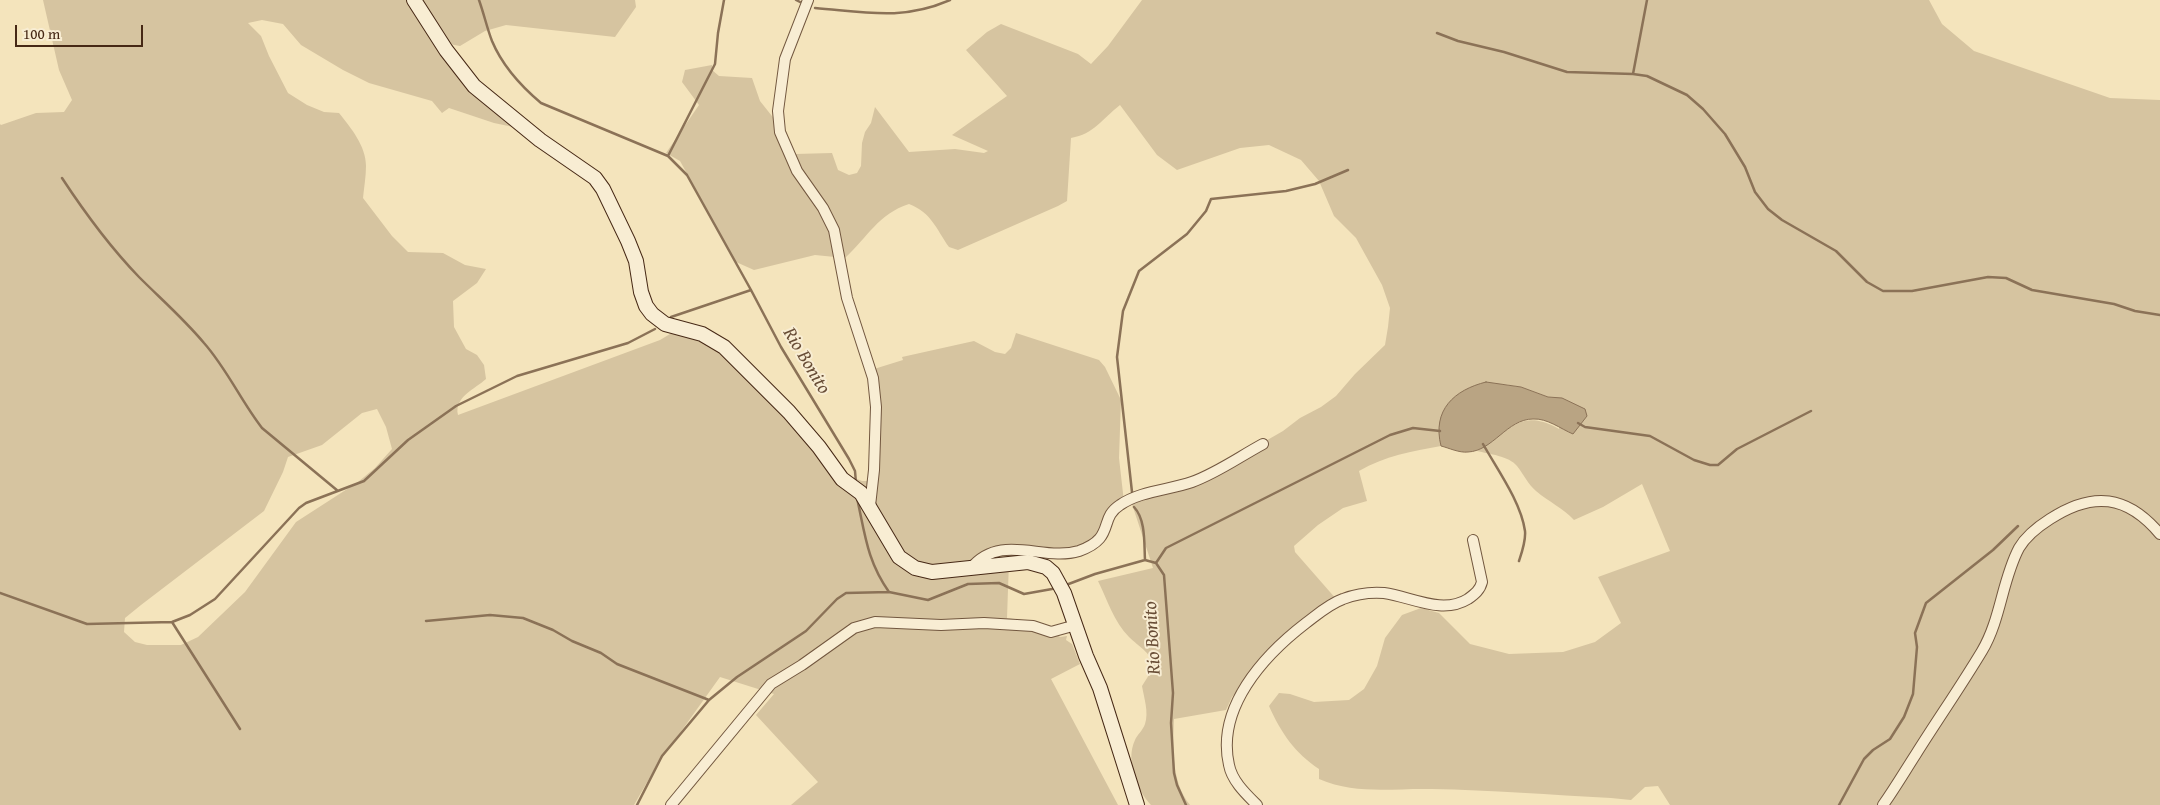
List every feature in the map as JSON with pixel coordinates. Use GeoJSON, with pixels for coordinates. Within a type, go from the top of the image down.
{"type":"FeatureCollection","features":[{"type":"Feature","properties":{"kind":"street"},"geometry":{"type":"LineString","coordinates":[[414,0],[446,50],[474,86],[540,140],[595,178],[603,190],[628,241],[636,261],[641,292],[646,306],[652,314],[665,324],[702,334],[724,347],[788,412],[819,447],[842,479],[857,491],[870,506],[893,550],[906,564],[924,572],[932,572],[1028,562],[1046,567],[1052,573],[1064,593],[1086,656],[1100,688],[1137,805]]}},
{"type":"Feature","properties":{"kind":"street"},"geometry":{"type":"LineString","coordinates":[[808,0],[785,59],[778,111],[780,132],[798,171],[823,208],[834,230],[847,298],[873,378],[876,407],[874,470],[870,506]]}},
{"type":"Feature","properties":{"kind":"street"},"geometry":{"type":"LineString","coordinates":[[972,568],[984,556],[1006,550],[1027,549],[1060,554],[1072,553],[1091,546],[1101,539],[1112,512],[1120,504],[1145,494],[1207,476],[1263,444]]}},
{"type":"Feature","properties":{"kind":"street"},"geometry":{"type":"LineString","coordinates":[[1883,805],[1983,649],[1997,616],[2011,566],[2024,540],[2054,516],[2096,500],[2114,502],[2140,513],[2160,534]]}},
{"type":"Feature","properties":{"kind":"street"},"geometry":{"type":"LineString","coordinates":[[1257,805],[1241,788],[1231,772],[1228,765],[1227,739],[1231,719],[1238,700],[1261,665],[1296,631],[1331,605],[1347,597],[1382,593],[1438,606],[1453,605],[1466,600],[1480,588],[1482,582],[1473,540]]}},
{"type":"Feature","properties":{"kind":"street"},"geometry":{"type":"LineString","coordinates":[[671,805],[771,684],[802,665],[854,628],[875,622],[941,625],[984,623],[1033,626],[1051,632],[1076,625]]}},
{"type":"Feature","properties":{"kind":"shaded area"},"geometry":{"type":"Polygon","coordinates":[[[43,0],[635,0],[636,7],[615,37],[506,25],[485,31],[460,46],[449,44],[458,66],[518,128],[494,123],[449,108],[442,113],[432,101],[369,83],[343,70],[301,45],[283,24],[262,20],[248,23],[261,36],[288,93],[307,105],[324,112],[339,113],[353,131],[361,144],[365,159],[366,170],[363,198],[392,236],[408,252],[443,253],[465,265],[486,269],[477,283],[453,301],[454,327],[466,349],[477,355],[484,365],[486,379],[462,398],[459,403],[458,415],[660,340],[675,331],[716,344],[847,475],[862,481],[870,481],[874,369],[903,360],[902,357],[974,341],[995,352],[1005,354],[1011,348],[1016,333],[1099,360],[1105,367],[1121,400],[1119,458],[1124,502],[1106,526],[1092,539],[1061,557],[1009,561],[1007,618],[1039,622],[1060,637],[1067,636],[1066,640],[1072,644],[1080,664],[1051,679],[1118,805],[791,805],[818,782],[756,715],[774,694],[720,677],[657,765],[634,805],[0,805],[0,124],[36,113],[64,112],[72,100],[59,70],[43,0]],[[377,409],[362,413],[322,445],[288,457],[283,472],[264,511],[125,618],[124,632],[135,642],[147,645],[181,645],[198,637],[245,592],[296,522],[358,482],[375,468],[392,449],[386,427],[377,409]]]}},
{"type":"Feature","properties":{"kind":"shaded area"},"geometry":{"type":"Polygon","coordinates":[[[1142,0],[1929,0],[1942,24],[1974,51],[2110,98],[2160,100],[2160,805],[1670,805],[1658,786],[1645,787],[1631,800],[1476,790],[1375,790],[1347,787],[1319,779],[1319,769],[1310,763],[1290,742],[1278,725],[1269,706],[1279,693],[1290,694],[1314,702],[1349,700],[1364,689],[1377,666],[1385,638],[1402,615],[1421,608],[1439,613],[1470,644],[1509,654],[1563,652],[1595,642],[1621,623],[1598,577],[1670,551],[1642,484],[1603,507],[1574,520],[1536,491],[1517,466],[1509,460],[1477,451],[1515,424],[1525,421],[1535,420],[1559,429],[1564,400],[1548,397],[1521,387],[1503,384],[1440,440],[1441,446],[1389,458],[1359,471],[1367,501],[1343,508],[1318,525],[1294,546],[1295,552],[1337,600],[1294,632],[1232,697],[1226,710],[1174,719],[1174,764],[1176,775],[1179,786],[1190,805],[1151,805],[1137,783],[1131,757],[1135,740],[1146,719],[1146,705],[1142,686],[1154,667],[1147,653],[1129,637],[1119,624],[1098,581],[1153,568],[1131,501],[1236,458],[1283,431],[1336,396],[1355,374],[1385,345],[1390,308],[1382,285],[1356,238],[1334,216],[1319,181],[1301,160],[1269,145],[1240,148],[1177,170],[1157,155],[1120,105],[1092,129],[1071,138],[1067,201],[1058,206],[958,250],[949,247],[928,217],[909,204],[898,208],[881,220],[845,258],[815,255],[754,270],[736,262],[680,161],[666,153],[699,105],[682,82],[685,70],[712,65],[712,70],[719,76],[752,78],[760,101],[787,135],[795,154],[832,153],[838,170],[849,175],[857,173],[861,166],[862,143],[865,132],[871,123],[875,107],[909,152],[955,149],[984,153],[988,151],[952,135],[1007,96],[966,50],[987,32],[1001,24],[1078,54],[1091,64],[1108,46],[1142,0]]]}},
{"type":"Feature","properties":{"kind":"shaded area"},"geometry":{"type":"Polygon","coordinates":[[[1486,382],[1521,387],[1548,397],[1562,398],[1585,409],[1587,416],[1573,434],[1549,422],[1533,419],[1515,424],[1493,441],[1477,450],[1461,452],[1441,446],[1440,422],[1448,404],[1464,390],[1486,382]]]}},
{"type":"Feature","properties":{"kind":"waterway","name":"Rio Bonito"},"geometry":{"type":"LineString","coordinates":[[479,0],[492,41],[501,59],[520,83],[541,103],[668,156],[687,175],[781,347],[849,459],[855,471],[856,483]]}},
{"type":"Feature","properties":{"kind":"waterway","name":"Rio Bonito"},"geometry":{"type":"LineString","coordinates":[[668,156],[715,64],[724,0]]}},
{"type":"Feature","properties":{"kind":"waterway"},"geometry":{"type":"LineString","coordinates":[[796,0],[800,2]]}},
{"type":"Feature","properties":{"kind":"waterway"},"geometry":{"type":"LineString","coordinates":[[815,8],[867,13],[899,13],[932,7],[950,0]]}},
{"type":"Feature","properties":{"kind":"waterway"},"geometry":{"type":"LineString","coordinates":[[1633,74],[1647,0]]}},
{"type":"Feature","properties":{"kind":"waterway"},"geometry":{"type":"LineString","coordinates":[[1437,33],[1458,41],[1504,52],[1567,72],[1647,76],[1687,95],[1703,109],[1725,134],[1745,167],[1755,192],[1768,209],[1782,220],[1836,251],[1867,282],[1883,291],[1912,291],[1988,277],[2006,278],[2032,290],[2114,304],[2135,311],[2160,315]]}},
{"type":"Feature","properties":{"kind":"waterway"},"geometry":{"type":"LineString","coordinates":[[1132,492],[1117,357],[1123,311],[1139,271],[1187,234],[1206,211],[1211,199],[1286,191],[1315,184],[1348,170]]}},
{"type":"Feature","properties":{"kind":"waterway"},"geometry":{"type":"LineString","coordinates":[[62,178],[118,254],[212,353],[262,428],[338,491]]}},
{"type":"Feature","properties":{"kind":"waterway"},"geometry":{"type":"LineString","coordinates":[[671,317],[751,290]]}},
{"type":"Feature","properties":{"kind":"waterway"},"geometry":{"type":"LineString","coordinates":[[0,593],[87,624],[172,622],[190,615],[215,599],[299,508],[306,503],[364,481],[408,440],[456,406],[517,376],[628,343],[655,329]]}},
{"type":"Feature","properties":{"kind":"waterway"},"geometry":{"type":"LineString","coordinates":[[1578,423],[1585,427],[1650,436],[1694,460],[1710,465],[1718,465],[1737,449],[1811,411]]}},
{"type":"Feature","properties":{"kind":"waterway"},"geometry":{"type":"LineString","coordinates":[[1156,563],[1166,548],[1390,435],[1413,428],[1440,431]]}},
{"type":"Feature","properties":{"kind":"waterway"},"geometry":{"type":"LineString","coordinates":[[1483,444],[1514,497],[1523,520],[1525,539],[1519,561]]}},
{"type":"Feature","properties":{"kind":"waterway","name":"Rio Bonito"},"geometry":{"type":"LineString","coordinates":[[857,498],[871,558],[889,592]]}},
{"type":"Feature","properties":{"kind":"waterway"},"geometry":{"type":"LineString","coordinates":[[1134,507],[1141,518],[1145,560]]}},
{"type":"Feature","properties":{"kind":"waterway"},"geometry":{"type":"LineString","coordinates":[[1839,805],[1864,759],[1873,750],[1890,739],[1904,717],[1913,694],[1917,647],[1915,633],[1926,603],[1993,550],[2018,526]]}},
{"type":"Feature","properties":{"kind":"waterway","name":"Rio Bonito"},"geometry":{"type":"LineString","coordinates":[[1066,585],[1095,574],[1145,560],[1156,563],[1164,575],[1173,693],[1171,723],[1174,773],[1186,805]]}},
{"type":"Feature","properties":{"kind":"waterway"},"geometry":{"type":"LineString","coordinates":[[637,805],[662,756],[709,700],[737,677],[806,631],[837,599],[846,593],[889,592],[928,600],[968,584],[999,583],[1024,594],[1052,589]]}},
{"type":"Feature","properties":{"kind":"waterway"},"geometry":{"type":"LineString","coordinates":[[426,621],[490,615],[523,618],[601,653],[617,664],[709,700]]}},
{"type":"Feature","properties":{"kind":"waterway"},"geometry":{"type":"LineString","coordinates":[[172,622],[240,729]]}}]}
